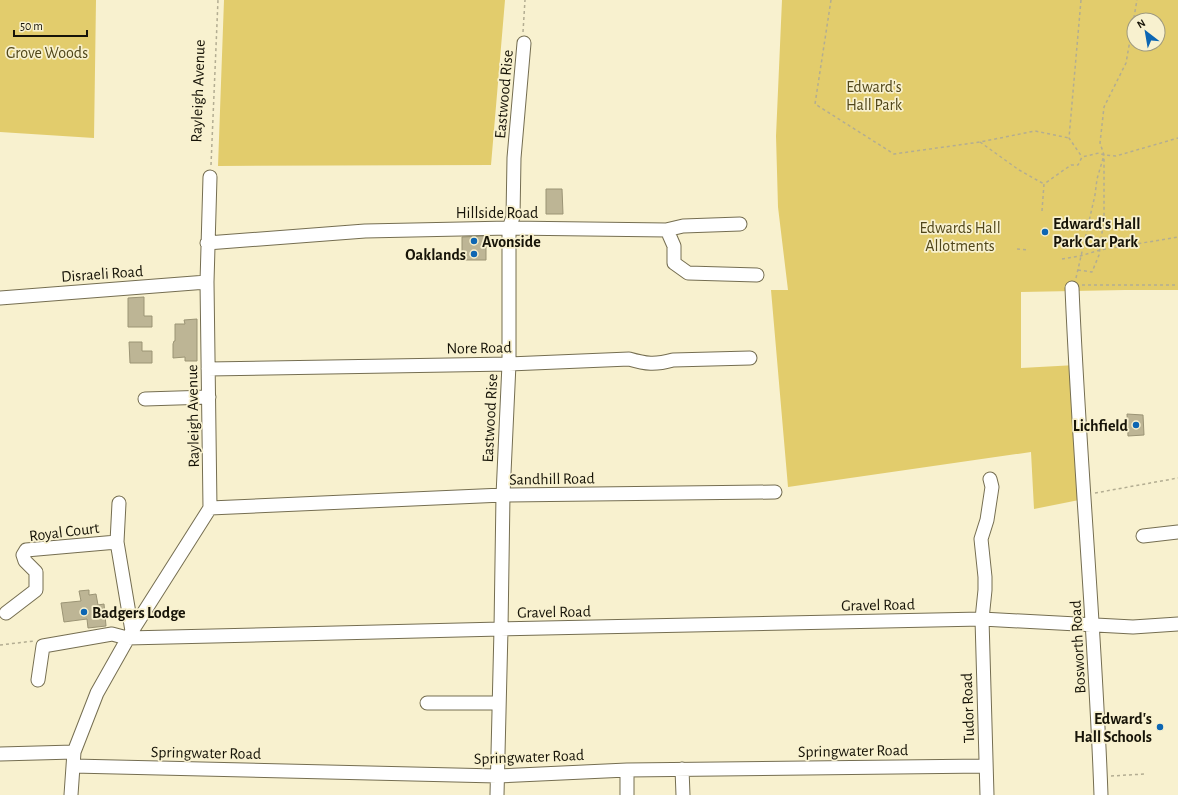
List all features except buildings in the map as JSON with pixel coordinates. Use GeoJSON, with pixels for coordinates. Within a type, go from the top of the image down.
{"type":"FeatureCollection","features":[{"type":"Feature","properties":{"kind":"street","name":"Eastwood Rise"},"geometry":{"type":"LineString","coordinates":[[497,795],[503,496],[509,364],[509,228],[513,217],[514,158],[524,43]]}},
{"type":"Feature","properties":{"kind":"street","name":"Rayleigh Avenue"},"geometry":{"type":"LineString","coordinates":[[210,177],[207,243],[210,508]]}},
{"type":"Feature","properties":{"kind":"street","name":"Hillside Road"},"geometry":{"type":"LineString","coordinates":[[207,243],[365,231],[509,228],[666,230],[683,226],[740,224]]}},
{"type":"Feature","properties":{"kind":"street"},"geometry":{"type":"LineString","coordinates":[[666,230],[674,246],[674,263],[688,273],[757,276]]}},
{"type":"Feature","properties":{"kind":"street","name":"Disraeli Road"},"geometry":{"type":"LineString","coordinates":[[0,298],[207,282]]}},
{"type":"Feature","properties":{"kind":"street"},"geometry":{"type":"LineString","coordinates":[[1072,288],[1084,495]]}},
{"type":"Feature","properties":{"kind":"street","name":"Nore Road"},"geometry":{"type":"LineString","coordinates":[[208,369],[509,364],[629,359],[647,364],[662,363],[673,360],[750,358]]}},
{"type":"Feature","properties":{"kind":"street"},"geometry":{"type":"LineString","coordinates":[[145,399],[209,397]]}},
{"type":"Feature","properties":{"kind":"street","name":"Tudor Road"},"geometry":{"type":"LineString","coordinates":[[987,795],[982,619],[985,577],[981,542],[987,520],[992,487],[990,479]]}},
{"type":"Feature","properties":{"kind":"street","name":"Sandhill Road"},"geometry":{"type":"LineString","coordinates":[[210,508],[503,496],[775,492]]}},
{"type":"Feature","properties":{"kind":"street","name":"Bosworth Road"},"geometry":{"type":"LineString","coordinates":[[1084,495],[1093,624],[1101,795]]}},
{"type":"Feature","properties":{"kind":"street"},"geometry":{"type":"LineString","coordinates":[[119,503],[116,542],[130,635]]}},
{"type":"Feature","properties":{"kind":"street"},"geometry":{"type":"LineString","coordinates":[[71,795],[74,752],[97,693],[130,635],[210,508]]}},
{"type":"Feature","properties":{"kind":"street"},"geometry":{"type":"LineString","coordinates":[[1144,536],[1178,532]]}},
{"type":"Feature","properties":{"kind":"street","name":"Royal Court"},"geometry":{"type":"LineString","coordinates":[[6,613],[36,590],[36,572],[25,561],[23,555],[26,550],[116,542]]}},
{"type":"Feature","properties":{"kind":"street","name":"Gravel Road"},"geometry":{"type":"LineString","coordinates":[[38,680],[43,646],[112,634],[130,635],[501,629],[982,619],[1147,627],[1178,624]]}},
{"type":"Feature","properties":{"kind":"street"},"geometry":{"type":"LineString","coordinates":[[427,703],[499,703]]}},
{"type":"Feature","properties":{"kind":"street"},"geometry":{"type":"LineString","coordinates":[[0,754],[74,752]]}},
{"type":"Feature","properties":{"kind":"street","name":"Springwater Road"},"geometry":{"type":"LineString","coordinates":[[73,766],[497,776],[627,770],[986,766]]}},
{"type":"Feature","properties":{"kind":"street"},"geometry":{"type":"LineString","coordinates":[[682,769],[683,795]]}},
{"type":"Feature","properties":{"kind":"street"},"geometry":{"type":"LineString","coordinates":[[627,770],[627,795]]}},
{"type":"Feature","properties":{"kind":"path","name":"Rayleigh Avenue"},"geometry":{"type":"LineString","coordinates":[[210,177],[218,0]]}},
{"type":"Feature","properties":{"kind":"path"},"geometry":{"type":"LineString","coordinates":[[524,43],[523,31],[525,0]]}},
{"type":"Feature","properties":{"kind":"path"},"geometry":{"type":"LineString","coordinates":[[830,0],[815,104],[894,154],[980,142],[1035,131],[1069,138]]}},
{"type":"Feature","properties":{"kind":"path"},"geometry":{"type":"LineString","coordinates":[[1081,0],[1069,138],[1082,157]]}},
{"type":"Feature","properties":{"kind":"path"},"geometry":{"type":"LineString","coordinates":[[1078,270],[1092,272],[1100,250],[1104,218],[1104,155],[1100,143],[1104,107],[1126,63],[1137,0]]}},
{"type":"Feature","properties":{"kind":"path"},"geometry":{"type":"LineString","coordinates":[[1082,157],[1099,153],[1116,156],[1178,138]]}},
{"type":"Feature","properties":{"kind":"path"},"geometry":{"type":"LineString","coordinates":[[980,142],[1019,170],[1044,184]]}},
{"type":"Feature","properties":{"kind":"path"},"geometry":{"type":"LineString","coordinates":[[1072,288],[1078,270],[1095,195],[1097,179],[1104,155]]}},
{"type":"Feature","properties":{"kind":"path"},"geometry":{"type":"LineString","coordinates":[[1044,184],[1071,165],[1078,165],[1082,157]]}},
{"type":"Feature","properties":{"kind":"path"},"geometry":{"type":"LineString","coordinates":[[1042,211],[1044,184]]}},
{"type":"Feature","properties":{"kind":"path"},"geometry":{"type":"LineString","coordinates":[[1062,259],[1080,256],[1100,250],[1178,237]]}},
{"type":"Feature","properties":{"kind":"path"},"geometry":{"type":"LineString","coordinates":[[1018,249],[1029,250]]}},
{"type":"Feature","properties":{"kind":"path"},"geometry":{"type":"LineString","coordinates":[[1086,284],[1178,285]]}},
{"type":"Feature","properties":{"kind":"path"},"geometry":{"type":"LineString","coordinates":[[1084,495],[1178,478]]}},
{"type":"Feature","properties":{"kind":"path"},"geometry":{"type":"LineString","coordinates":[[1101,776],[1145,774]]}},
{"type":"Feature","properties":{"kind":"green space","name":"Grove Woods"},"geometry":{"type":"Polygon","coordinates":[[[0,0],[96,0],[94,138],[0,132],[0,0]]]}},
{"type":"Feature","properties":{"kind":"green space"},"geometry":{"type":"Polygon","coordinates":[[[224,0],[505,0],[491,165],[218,166],[224,0]]]}},
{"type":"Feature","properties":{"kind":"green space"},"geometry":{"type":"Polygon","coordinates":[[[782,0],[1178,0],[1178,290],[1021,292],[1021,368],[1076,365],[1084,499],[1034,509],[1031,452],[788,487],[771,290],[788,290],[778,207],[776,136],[782,0]]]}},
{"type":"Feature","properties":{"kind":"place","name":"Edward's Hall Park Car Park"},"geometry":{"type":"Point","coordinates":[1045,232]}},
{"type":"Feature","properties":{"kind":"place","name":"Avonside"},"geometry":{"type":"Point","coordinates":[474,241]}},
{"type":"Feature","properties":{"kind":"place","name":"Oaklands"},"geometry":{"type":"Point","coordinates":[474,254]}},
{"type":"Feature","properties":{"kind":"place","name":"Lichfield"},"geometry":{"type":"Point","coordinates":[1136,425]}},
{"type":"Feature","properties":{"kind":"place","name":"Badgers Lodge"},"geometry":{"type":"Point","coordinates":[84,612]}},
{"type":"Feature","properties":{"kind":"place","name":"Edward's Hall Schools"},"geometry":{"type":"Point","coordinates":[1160,727]}},
{"type":"Feature","properties":{"kind":"park label","name":"Edward's Hall Park"},"geometry":{"type":"Point","coordinates":[874,95]}},
{"type":"Feature","properties":{"kind":"park label","name":"Edwards Hall Allotments"},"geometry":{"type":"Point","coordinates":[960,236]}}]}
